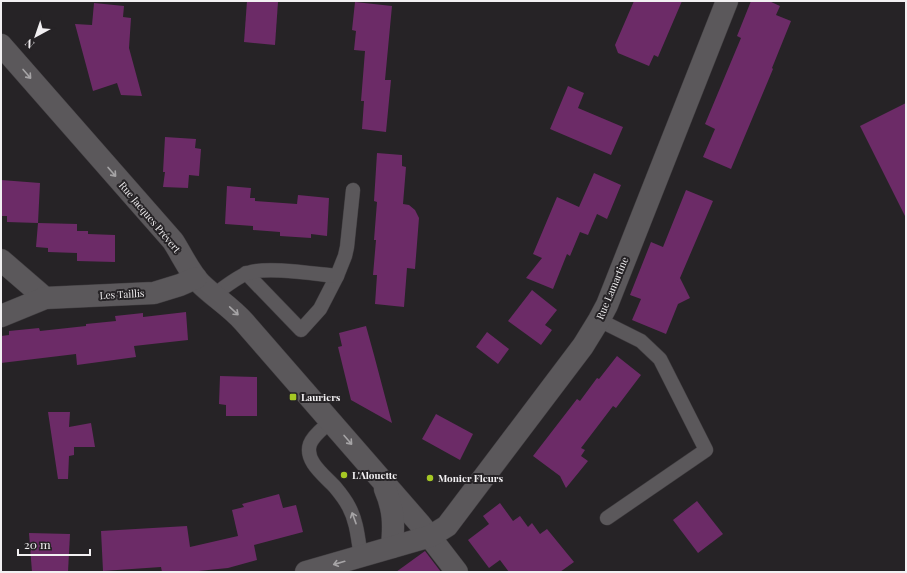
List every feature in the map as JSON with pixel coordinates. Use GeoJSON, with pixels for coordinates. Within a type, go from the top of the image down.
{"type":"FeatureCollection","features":[{"type":"Feature","properties":{"kind":"street","name":"Rue Lamartine"},"geometry":{"type":"LineString","coordinates":[[306,572],[430,536],[447,526],[583,346],[599,320],[610,297],[727,1]]}},
{"type":"Feature","properties":{"kind":"street","name":"Rue Jacques Prévert"},"geometry":{"type":"LineString","coordinates":[[1,45],[173,241],[196,278],[239,316],[380,477],[430,536],[457,572]]}},
{"type":"Feature","properties":{"kind":"street"},"geometry":{"type":"LineString","coordinates":[[1,260],[45,298]]}},
{"type":"Feature","properties":{"kind":"street","name":"Les Taillis"},"geometry":{"type":"LineString","coordinates":[[1,316],[45,298],[154,293],[180,286],[196,278]]}},
{"type":"Feature","properties":{"kind":"street","name":"Rue Jacques Prévert"},"geometry":{"type":"LineString","coordinates":[[380,477],[391,503],[393,512],[394,521],[392,547]]}},
{"type":"Feature","properties":{"kind":"lane"},"geometry":{"type":"LineString","coordinates":[[246,273],[301,330],[320,309],[337,276],[347,247],[353,190]]}},
{"type":"Feature","properties":{"kind":"lane"},"geometry":{"type":"LineString","coordinates":[[214,295],[246,273],[265,270],[337,276]]}},
{"type":"Feature","properties":{"kind":"lane"},"geometry":{"type":"LineString","coordinates":[[599,320],[641,341],[660,359],[706,450],[607,518]]}},
{"type":"Feature","properties":{"kind":"lane"},"geometry":{"type":"LineString","coordinates":[[331,421],[310,443],[310,453],[314,464],[342,496],[348,506],[356,524],[361,557]]}},
{"type":"Feature","properties":{"kind":"building"},"geometry":{"type":"Polygon","coordinates":[[[247,1],[278,2],[275,45],[244,42],[247,1]]]}},
{"type":"Feature","properties":{"kind":"building"},"geometry":{"type":"Polygon","coordinates":[[[634,1],[682,1],[658,57],[654,55],[649,66],[618,53],[615,45],[634,1]]]}},
{"type":"Feature","properties":{"kind":"building"},"geometry":{"type":"Polygon","coordinates":[[[751,1],[769,1],[780,6],[776,15],[791,21],[772,68],[773,69],[731,169],[703,157],[715,129],[705,124],[741,38],[737,36],[751,1]]]}},
{"type":"Feature","properties":{"kind":"building"},"geometry":{"type":"Polygon","coordinates":[[[355,2],[392,6],[385,80],[391,80],[386,132],[362,129],[364,101],[361,101],[365,51],[354,50],[356,31],[352,30],[355,2]]]}},
{"type":"Feature","properties":{"kind":"building"},"geometry":{"type":"Polygon","coordinates":[[[94,3],[124,6],[123,17],[131,18],[129,48],[142,96],[121,95],[117,83],[93,91],[75,24],[92,25],[94,3]]]}},
{"type":"Feature","properties":{"kind":"building"},"geometry":{"type":"Polygon","coordinates":[[[568,86],[584,93],[578,108],[623,127],[611,155],[550,129],[568,86]]]}},
{"type":"Feature","properties":{"kind":"building"},"geometry":{"type":"Polygon","coordinates":[[[906,103],[906,218],[860,126],[906,103]]]}},
{"type":"Feature","properties":{"kind":"building"},"geometry":{"type":"Polygon","coordinates":[[[165,137],[196,139],[195,148],[201,149],[199,176],[189,175],[188,188],[163,187],[165,172],[163,172],[165,137]]]}},
{"type":"Feature","properties":{"kind":"building"},"geometry":{"type":"Polygon","coordinates":[[[377,153],[402,155],[402,166],[406,167],[403,204],[409,205],[415,210],[419,218],[415,269],[407,268],[404,307],[375,304],[377,275],[373,275],[376,240],[374,240],[377,202],[374,201],[377,153]]]}},
{"type":"Feature","properties":{"kind":"building"},"geometry":{"type":"Polygon","coordinates":[[[594,173],[621,185],[607,219],[597,214],[588,235],[580,232],[570,256],[567,254],[553,289],[526,278],[542,258],[533,254],[557,197],[579,207],[594,173]]]}},
{"type":"Feature","properties":{"kind":"building"},"geometry":{"type":"Polygon","coordinates":[[[1,180],[40,183],[38,223],[7,222],[7,216],[1,216],[1,180]]]}},
{"type":"Feature","properties":{"kind":"building"},"geometry":{"type":"Polygon","coordinates":[[[227,186],[251,188],[250,198],[255,198],[255,201],[297,204],[298,195],[329,198],[327,236],[311,234],[311,238],[280,236],[280,232],[253,230],[253,226],[225,224],[227,186]]]}},
{"type":"Feature","properties":{"kind":"building"},"geometry":{"type":"Polygon","coordinates":[[[686,190],[713,201],[680,278],[690,298],[678,304],[666,334],[632,320],[641,299],[630,295],[651,242],[663,247],[686,190]]]}},
{"type":"Feature","properties":{"kind":"building"},"geometry":{"type":"Polygon","coordinates":[[[38,223],[77,224],[77,231],[88,231],[88,234],[115,235],[115,262],[77,261],[77,253],[48,252],[48,248],[36,247],[38,223]]]}},
{"type":"Feature","properties":{"kind":"building"},"geometry":{"type":"Polygon","coordinates":[[[532,290],[557,310],[545,325],[552,330],[541,345],[508,321],[532,290]]]}},
{"type":"Feature","properties":{"kind":"building"},"geometry":{"type":"Polygon","coordinates":[[[186,312],[188,340],[134,346],[136,357],[77,365],[76,354],[1,363],[1,336],[9,335],[9,331],[39,328],[40,331],[86,326],[86,324],[116,321],[115,316],[143,313],[143,317],[186,312]]]}},
{"type":"Feature","properties":{"kind":"building"},"geometry":{"type":"Polygon","coordinates":[[[366,326],[392,423],[351,400],[338,347],[342,346],[339,333],[366,326]]]}},
{"type":"Feature","properties":{"kind":"building"},"geometry":{"type":"Polygon","coordinates":[[[487,332],[509,349],[498,364],[476,347],[487,332]]]}},
{"type":"Feature","properties":{"kind":"building"},"geometry":{"type":"Polygon","coordinates":[[[617,356],[641,375],[616,408],[613,406],[581,448],[585,450],[581,456],[588,461],[566,488],[560,476],[533,456],[577,399],[580,401],[597,378],[599,379],[617,356]]]}},
{"type":"Feature","properties":{"kind":"building"},"geometry":{"type":"Polygon","coordinates":[[[220,376],[257,377],[257,416],[226,416],[226,405],[219,404],[220,376]]]}},
{"type":"Feature","properties":{"kind":"building"},"geometry":{"type":"Polygon","coordinates":[[[48,412],[70,412],[69,427],[91,423],[95,447],[74,447],[74,455],[69,456],[68,479],[58,479],[48,412]]]}},
{"type":"Feature","properties":{"kind":"building"},"geometry":{"type":"Polygon","coordinates":[[[436,414],[473,434],[460,460],[422,439],[436,414]]]}},
{"type":"Feature","properties":{"kind":"building"},"geometry":{"type":"Polygon","coordinates":[[[279,494],[283,508],[296,505],[303,532],[254,545],[257,560],[228,568],[189,572],[162,572],[161,567],[103,571],[101,531],[187,526],[190,547],[238,536],[232,510],[244,507],[242,504],[279,494]]]}},
{"type":"Feature","properties":{"kind":"building"},"geometry":{"type":"Polygon","coordinates":[[[697,501],[723,534],[698,553],[673,520],[697,501]]]}},
{"type":"Feature","properties":{"kind":"building"},"geometry":{"type":"Polygon","coordinates":[[[500,503],[513,521],[520,516],[528,527],[532,523],[540,534],[547,529],[574,562],[560,572],[509,572],[500,560],[489,568],[468,540],[489,524],[483,516],[500,503]]]}},
{"type":"Feature","properties":{"kind":"building"},"geometry":{"type":"Polygon","coordinates":[[[29,533],[70,534],[68,572],[32,572],[29,533]]]}},
{"type":"Feature","properties":{"kind":"building"},"geometry":{"type":"Polygon","coordinates":[[[425,551],[441,572],[396,572],[425,551]]]}},
{"type":"Feature","properties":{"kind":"place","name":"Lauriers"},"geometry":{"type":"Point","coordinates":[293,397]}},
{"type":"Feature","properties":{"kind":"place","name":"L'Alouette"},"geometry":{"type":"Point","coordinates":[344,475]}},
{"type":"Feature","properties":{"kind":"place","name":"Monier Fleurs"},"geometry":{"type":"Point","coordinates":[430,478]}}]}
